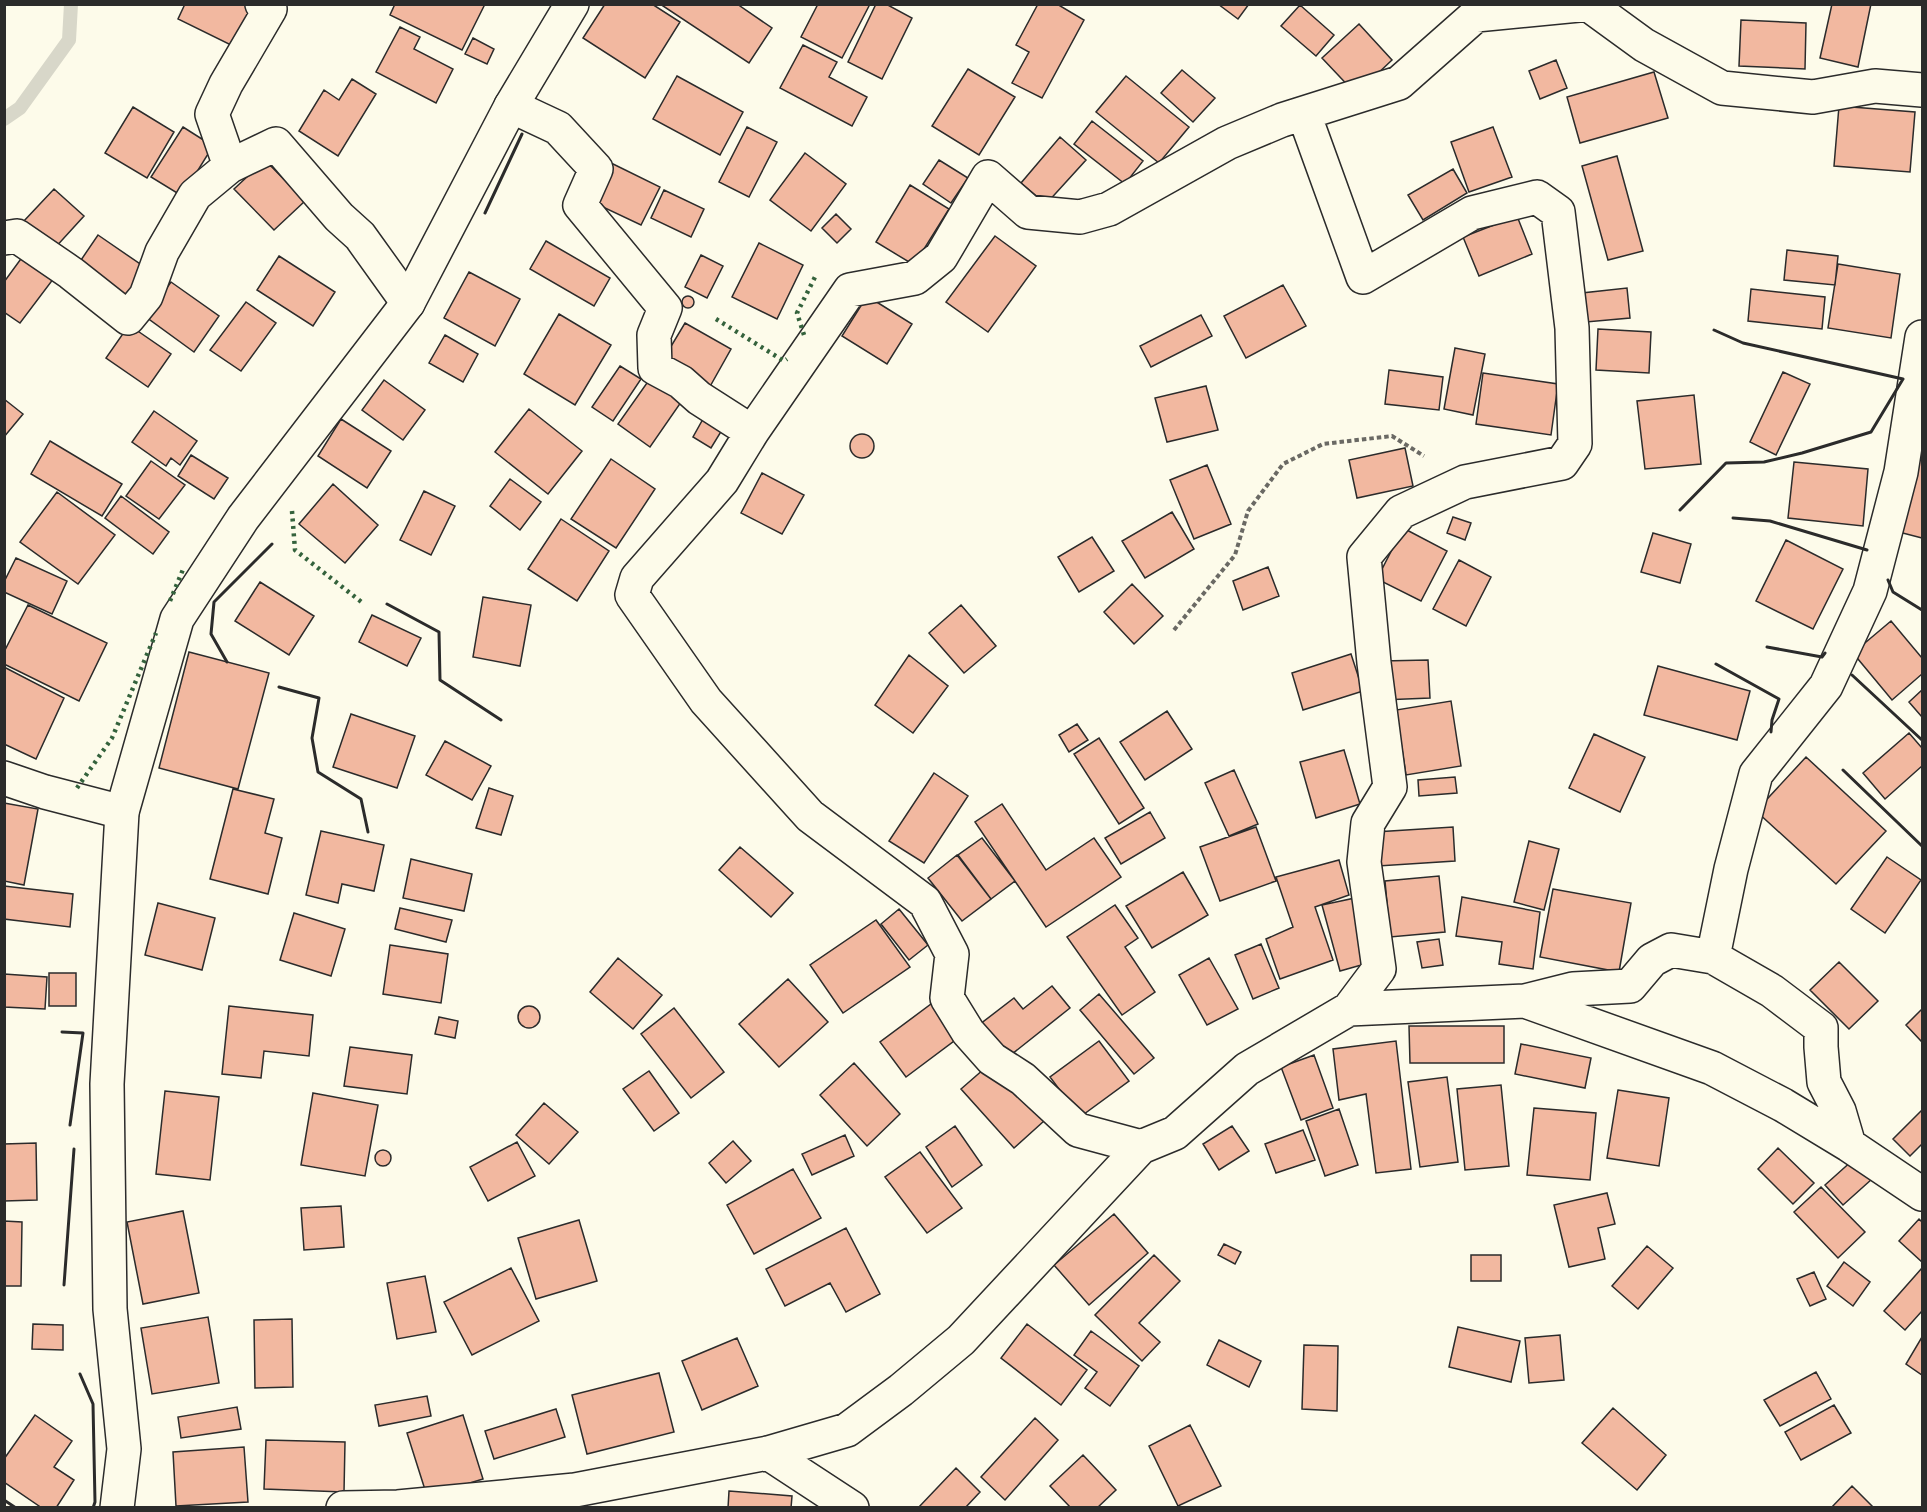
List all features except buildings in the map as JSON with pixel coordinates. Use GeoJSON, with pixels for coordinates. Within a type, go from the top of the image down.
{"type":"FeatureCollection","features":[{"type":"Feature","properties":{"kind":"main road"},"geometry":{"type":"LineString","coordinates":[[230,166],[212,114],[226,84],[270,9],[262,4]]}},
{"type":"Feature","properties":{"kind":"main road"},"geometry":{"type":"LineString","coordinates":[[117,1508],[124,1449],[110,1309],[107,1084],[122,812],[177,619],[243,518],[408,303],[511,106],[572,4]]}},
{"type":"Feature","properties":{"kind":"main road"},"geometry":{"type":"LineString","coordinates":[[1141,1147],[1078,1130],[1023,1079],[992,1059],[968,1032],[947,998],[952,954],[925,902],[810,816],[706,701],[632,596],[637,578],[722,481],[752,432],[850,290],[915,278],[941,257],[988,177],[1028,212],[1080,217],[1109,209],[1227,143],[1282,120],[1399,83],[1476,15],[1589,5],[1644,45],[1722,88],[1813,97],[1875,86],[1923,90]]}},
{"type":"Feature","properties":{"kind":"main road"},"geometry":{"type":"LineString","coordinates":[[511,106],[558,128],[596,169],[580,205],[665,308],[654,335],[655,368],[681,382],[699,398],[752,432]]}},
{"type":"Feature","properties":{"kind":"main road"},"geometry":{"type":"LineString","coordinates":[[343,1508],[398,1507],[575,1490],[768,1453],[847,1430],[901,1390],[961,1340],[1141,1147],[1175,1133],[1247,1069],[1349,1009],[1379,969],[1364,862],[1368,823],[1390,787],[1374,663],[1364,557],[1401,512],[1465,482],[1562,463],[1575,444],[1572,328],[1558,212],[1537,197],[1472,213],[1363,277],[1304,114]]}},
{"type":"Feature","properties":{"kind":"main road"},"geometry":{"type":"LineString","coordinates":[[4,238],[17,236],[71,273],[128,318],[146,296],[162,252],[195,195],[230,166],[276,144],[339,217],[360,236],[408,303]]}},
{"type":"Feature","properties":{"kind":"main road"},"geometry":{"type":"LineString","coordinates":[[1713,957],[1731,869],[1756,774],[1826,686],[1870,591],[1901,472],[1923,337]]}},
{"type":"Feature","properties":{"kind":"main road"},"geometry":{"type":"LineString","coordinates":[[4,778],[45,792],[122,812]]}},
{"type":"Feature","properties":{"kind":"main road"},"geometry":{"type":"LineString","coordinates":[[1349,1009],[1525,1001],[1573,989],[1630,986],[1652,960],[1671,950],[1713,957],[1772,991],[1821,1028],[1824,1082],[1839,1111],[1849,1145]]}},
{"type":"Feature","properties":{"kind":"main road"},"geometry":{"type":"LineString","coordinates":[[1525,1001],[1712,1068],[1783,1105],[1923,1194]]}},
{"type":"Feature","properties":{"kind":"main road"},"geometry":{"type":"LineString","coordinates":[[768,1453],[852,1508]]}},
{"type":"Feature","properties":{"kind":"path"},"geometry":{"type":"LineString","coordinates":[[1174,630],[1235,555],[1248,511],[1283,464],[1323,444],[1392,436],[1465,482]]}},
{"type":"Feature","properties":{"kind":"waterway"},"geometry":{"type":"LineString","coordinates":[[4,119],[20,108],[69,40],[71,4]]}},
{"type":"Feature","properties":{"kind":"hedge"},"geometry":{"type":"LineString","coordinates":[[804,335],[797,313],[815,277]]}},
{"type":"Feature","properties":{"kind":"hedge"},"geometry":{"type":"LineString","coordinates":[[716,319],[784,361],[787,359]]}},
{"type":"Feature","properties":{"kind":"hedge"},"geometry":{"type":"LineString","coordinates":[[292,511],[295,550],[364,604]]}},
{"type":"Feature","properties":{"kind":"hedge"},"geometry":{"type":"LineString","coordinates":[[170,601],[184,567]]}},
{"type":"Feature","properties":{"kind":"hedge"},"geometry":{"type":"LineString","coordinates":[[77,788],[112,738],[156,633]]}},
{"type":"Feature","properties":{"kind":"wall"},"geometry":{"type":"LineString","coordinates":[[485,213],[522,134]]}},
{"type":"Feature","properties":{"kind":"wall"},"geometry":{"type":"LineString","coordinates":[[1680,510],[1726,463],[1764,462],[1871,432],[1903,379],[1743,343],[1714,330]]}},
{"type":"Feature","properties":{"kind":"wall"},"geometry":{"type":"LineString","coordinates":[[1733,518],[1770,521],[1867,550]]}},
{"type":"Feature","properties":{"kind":"wall"},"geometry":{"type":"LineString","coordinates":[[227,662],[211,634],[214,602],[272,544]]}},
{"type":"Feature","properties":{"kind":"wall"},"geometry":{"type":"LineString","coordinates":[[1888,580],[1893,592],[1922,610]]}},
{"type":"Feature","properties":{"kind":"wall"},"geometry":{"type":"LineString","coordinates":[[387,604],[439,632],[440,680],[501,720]]}},
{"type":"Feature","properties":{"kind":"wall"},"geometry":{"type":"LineString","coordinates":[[1767,647],[1822,657],[1825,653]]}},
{"type":"Feature","properties":{"kind":"wall"},"geometry":{"type":"LineString","coordinates":[[1716,664],[1779,699],[1772,720],[1771,732]]}},
{"type":"Feature","properties":{"kind":"wall"},"geometry":{"type":"LineString","coordinates":[[1852,675],[1922,740]]}},
{"type":"Feature","properties":{"kind":"wall"},"geometry":{"type":"LineString","coordinates":[[279,687],[319,698],[312,738],[318,772],[361,799],[368,832]]}},
{"type":"Feature","properties":{"kind":"wall"},"geometry":{"type":"LineString","coordinates":[[1843,770],[1922,846]]}},
{"type":"Feature","properties":{"kind":"wall"},"geometry":{"type":"LineString","coordinates":[[62,1032],[83,1033],[70,1125]]}},
{"type":"Feature","properties":{"kind":"wall"},"geometry":{"type":"LineString","coordinates":[[64,1285],[74,1149]]}},
{"type":"Feature","properties":{"kind":"wall"},"geometry":{"type":"LineString","coordinates":[[80,1374],[93,1404],[95,1502],[93,1508]]}},
{"type":"Feature","properties":{"kind":"wall"},"geometry":{"type":"LineString","coordinates":[[4,1500],[16,1508]]}}]}
